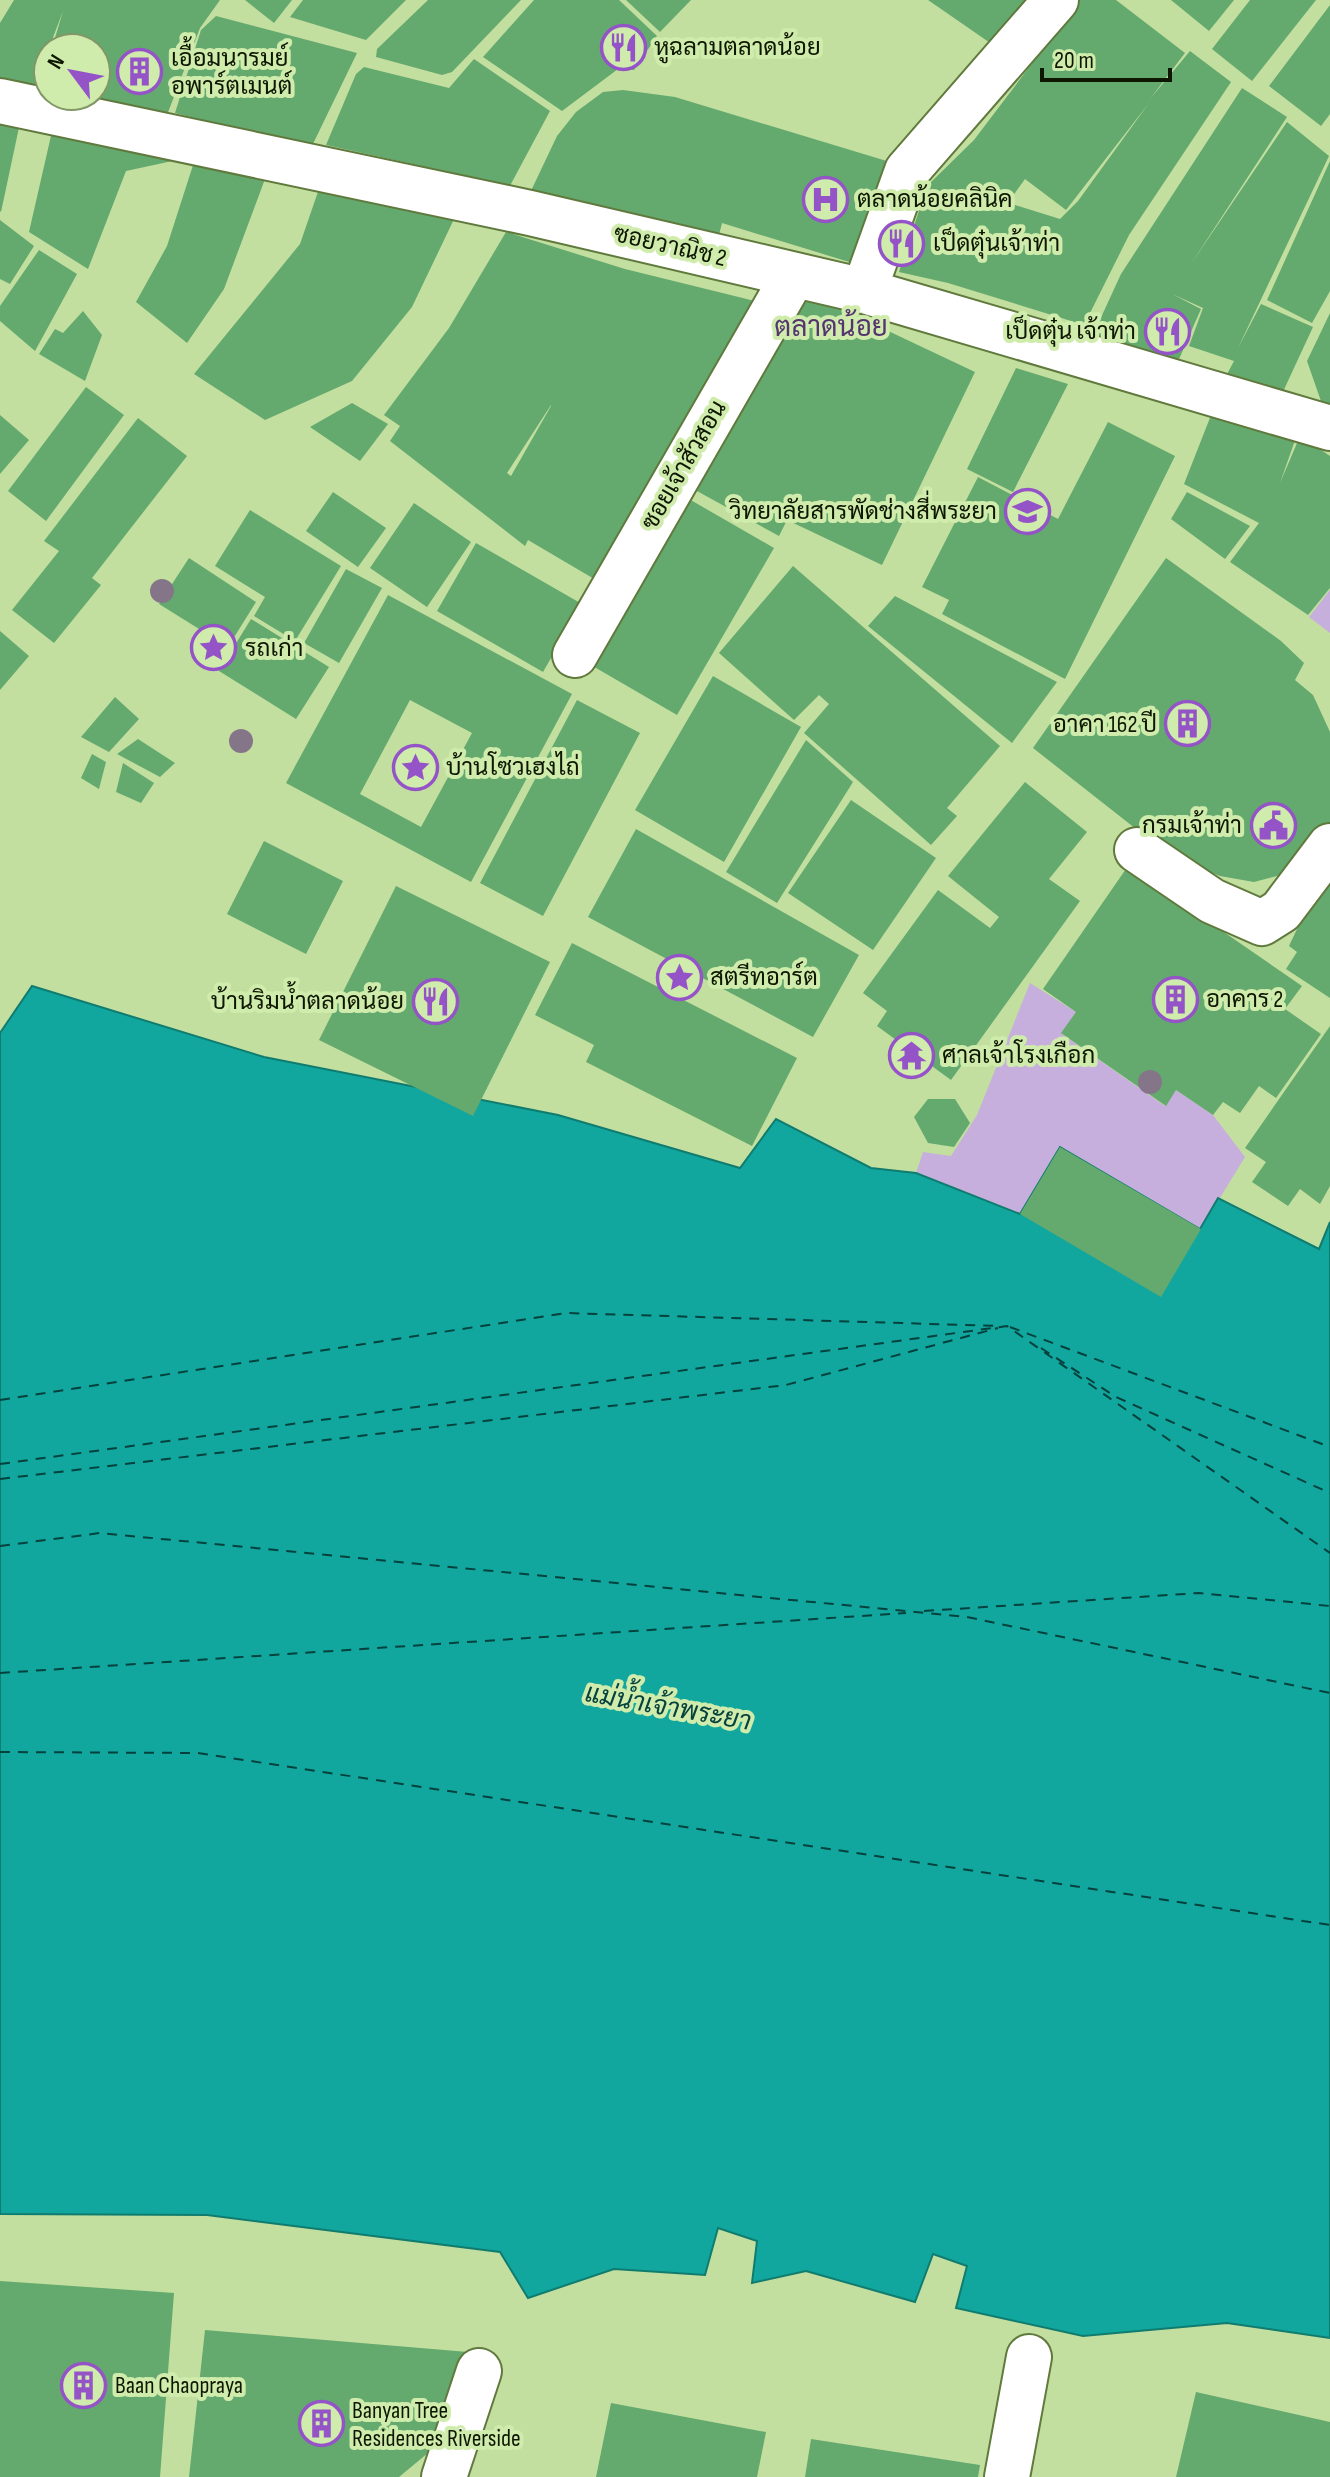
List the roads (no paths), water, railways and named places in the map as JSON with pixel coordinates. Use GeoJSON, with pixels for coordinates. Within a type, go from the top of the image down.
{"type":"FeatureCollection","features":[{"type":"Feature","properties":{"kind":"street"},"geometry":{"type":"LineString","coordinates":[[864,291],[907,171],[1056,0]]}},
{"type":"Feature","properties":{"kind":"street","name":"ซอยวาณิช 2"},"geometry":{"type":"LineString","coordinates":[[0,101],[530,213],[864,291],[1330,428]]}},
{"type":"Feature","properties":{"kind":"street","name":"ซอยเจ้าสัวสอน"},"geometry":{"type":"LineString","coordinates":[[575,655],[794,275]]}},
{"type":"Feature","properties":{"kind":"street"},"geometry":{"type":"LineString","coordinates":[[1137,850],[1212,901],[1262,923],[1281,911],[1330,846]]}},
{"type":"Feature","properties":{"kind":"street"},"geometry":{"type":"LineString","coordinates":[[1007,2477],[1029,2357]]}},
{"type":"Feature","properties":{"kind":"street"},"geometry":{"type":"LineString","coordinates":[[444,2477],[479,2371]]}},
{"type":"Feature","properties":{"kind":"water","name":"แม่น้ำเจ้าพระยา"},"geometry":{"type":"Polygon","coordinates":[[[32,986],[264,1057],[558,1115],[740,1168],[776,1119],[871,1168],[916,1173],[1020,1214],[1060,1147],[1200,1229],[1218,1198],[1319,1249],[1330,1222],[1330,2338],[1227,2323],[1083,2336],[956,2308],[967,2266],[933,2254],[915,2302],[806,2271],[752,2283],[757,2241],[718,2228],[705,2275],[614,2269],[528,2298],[500,2252],[207,2215],[0,2214],[0,1033],[32,986]]]}},
{"type":"Feature","properties":{"kind":"place","name":"หูฉลามตลาดน้อย"},"geometry":{"type":"Point","coordinates":[623,47]}},
{"type":"Feature","properties":{"kind":"place","name":"เอื้อมนารมย์ อพาร์ตเมนต์"},"geometry":{"type":"Point","coordinates":[140,72]}},
{"type":"Feature","properties":{"kind":"place","name":"ตลาดน้อยคลินิค"},"geometry":{"type":"Point","coordinates":[826,199]}},
{"type":"Feature","properties":{"kind":"place","name":"เป็ดตุ๋นเจ้าท่า"},"geometry":{"type":"Point","coordinates":[902,243]}},
{"type":"Feature","properties":{"kind":"place","name":"เป็ดตุ๋น เจ้าท่า"},"geometry":{"type":"Point","coordinates":[1167,331]}},
{"type":"Feature","properties":{"kind":"place","name":"วิทยาลัยสารพัดช่างสี่พระยา"},"geometry":{"type":"Point","coordinates":[1028,511]}},
{"type":"Feature","properties":{"kind":"place","name":"รถเก่า"},"geometry":{"type":"Point","coordinates":[214,648]}},
{"type":"Feature","properties":{"kind":"place","name":"อาคา 162 ปี"},"geometry":{"type":"Point","coordinates":[1188,724]}},
{"type":"Feature","properties":{"kind":"place","name":"บ้านโซวเฮงไถ่"},"geometry":{"type":"Point","coordinates":[415,767]}},
{"type":"Feature","properties":{"kind":"place","name":"กรมเจ้าท่า"},"geometry":{"type":"Point","coordinates":[1273,825]}},
{"type":"Feature","properties":{"kind":"place","name":"สตรีทอาร์ต"},"geometry":{"type":"Point","coordinates":[679,977]}},
{"type":"Feature","properties":{"kind":"place","name":"อาคาร 2"},"geometry":{"type":"Point","coordinates":[1175,999]}},
{"type":"Feature","properties":{"kind":"place","name":"บ้านริมน้ำตลาดน้อย"},"geometry":{"type":"Point","coordinates":[435,1001]}},
{"type":"Feature","properties":{"kind":"place","name":"ศาลเจ้าโรงเกือก"},"geometry":{"type":"Point","coordinates":[911,1055]}},
{"type":"Feature","properties":{"kind":"place","name":"Baan Chaopraya"},"geometry":{"type":"Point","coordinates":[84,2385]}},
{"type":"Feature","properties":{"kind":"place","name":"Banyan Tree Residences Riverside"},"geometry":{"type":"Point","coordinates":[321,2424]}},
{"type":"Feature","properties":{"kind":"district","name":"ตลาดน้อย"},"geometry":{"type":"Point","coordinates":[831,327]}}]}
